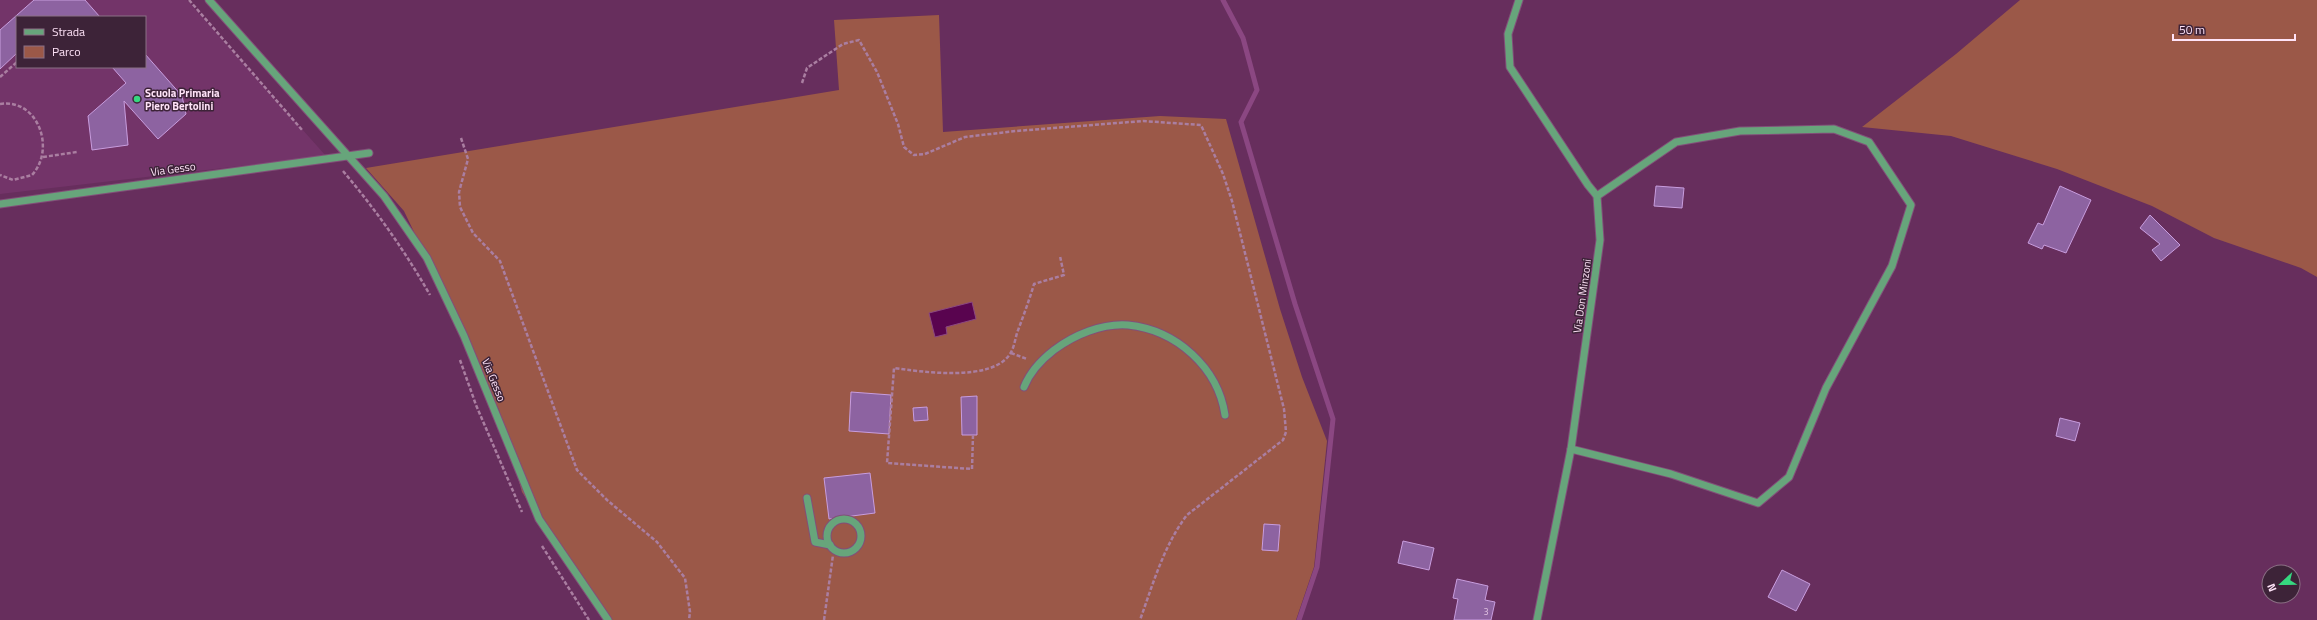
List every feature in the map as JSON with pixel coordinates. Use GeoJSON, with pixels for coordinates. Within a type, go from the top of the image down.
{"type":"FeatureCollection","features":[{"type":"Feature","properties":{"kind":"street","name":"Via Gesso"},"geometry":{"type":"LineString","coordinates":[[209,0],[384,196],[427,258],[464,336],[539,519],[608,620]]}},
{"type":"Feature","properties":{"kind":"street"},"geometry":{"type":"LineString","coordinates":[[1519,0],[1508,34],[1510,67],[1597,196],[1676,142],[1740,131],[1834,129],[1869,142],[1911,205],[1892,266],[1826,388],[1789,477],[1758,503],[1671,474],[1571,449]]}},
{"type":"Feature","properties":{"kind":"street","name":"Via Gesso"},"geometry":{"type":"LineString","coordinates":[[0,204],[369,153]]}},
{"type":"Feature","properties":{"kind":"street","name":"Via Don Minzoni"},"geometry":{"type":"LineString","coordinates":[[1537,620],[1571,449],[1600,240],[1597,196]]}},
{"type":"Feature","properties":{"kind":"street"},"geometry":{"type":"LineString","coordinates":[[1024,387],[1029,375],[1039,364],[1065,343],[1080,334],[1112,326],[1127,325],[1144,328],[1177,342],[1199,361],[1216,383],[1223,399],[1225,416]]}},
{"type":"Feature","properties":{"kind":"street"},"geometry":{"type":"LineString","coordinates":[[807,498],[815,542],[832,547],[844,553],[855,549],[859,545],[861,534],[856,524],[846,519],[836,522],[829,530],[828,540],[832,547]]}},
{"type":"Feature","properties":{"kind":"path"},"geometry":{"type":"LineString","coordinates":[[189,0],[303,131]]}},
{"type":"Feature","properties":{"kind":"path"},"geometry":{"type":"LineString","coordinates":[[802,83],[807,68],[843,44],[859,40],[877,72],[898,124],[904,148],[914,155],[924,154],[966,137],[1016,131],[1143,120],[1201,125],[1223,174],[1232,201],[1284,409],[1286,432],[1283,440],[1187,514],[1176,530],[1164,556],[1140,620]]}},
{"type":"Feature","properties":{"kind":"path"},"geometry":{"type":"LineString","coordinates":[[0,77],[16,63]]}},
{"type":"Feature","properties":{"kind":"path"},"geometry":{"type":"LineString","coordinates":[[0,104],[17,104],[34,118],[44,140],[43,157],[36,170],[25,178],[13,180],[0,175]]}},
{"type":"Feature","properties":{"kind":"path"},"geometry":{"type":"LineString","coordinates":[[461,138],[468,159],[459,192],[460,207],[473,233],[500,261],[577,470],[607,500],[657,542],[685,578],[690,612],[689,620]]}},
{"type":"Feature","properties":{"kind":"path"},"geometry":{"type":"LineString","coordinates":[[43,157],[77,152]]}},
{"type":"Feature","properties":{"kind":"path"},"geometry":{"type":"LineString","coordinates":[[343,171],[368,200],[409,258],[434,302]]}},
{"type":"Feature","properties":{"kind":"path"},"geometry":{"type":"LineString","coordinates":[[973,435],[972,469],[887,463],[894,368],[952,374],[980,370],[1001,364],[1010,353],[1034,284],[1064,275],[1060,256]]}},
{"type":"Feature","properties":{"kind":"path"},"geometry":{"type":"LineString","coordinates":[[1010,353],[1039,364]]}},
{"type":"Feature","properties":{"kind":"path"},"geometry":{"type":"LineString","coordinates":[[458,355],[476,405],[525,516]]}},
{"type":"Feature","properties":{"kind":"path"},"geometry":{"type":"LineString","coordinates":[[540,542],[589,620]]}},
{"type":"Feature","properties":{"kind":"path"},"geometry":{"type":"LineString","coordinates":[[824,620],[832,547]]}},
{"type":"Feature","properties":{"kind":"shaded area","name":"Scuola Primaria Piero Bertolini"},"geometry":{"type":"Polygon","coordinates":[[[0,0],[187,0],[326,156],[0,194],[0,0]]]}},
{"type":"Feature","properties":{"kind":"shaded area"},"geometry":{"type":"Polygon","coordinates":[[[972,302],[976,319],[946,327],[947,334],[935,337],[929,313],[972,302]]]}},
{"type":"Feature","properties":{"kind":"green space"},"geometry":{"type":"Polygon","coordinates":[[[2020,0],[2317,0],[2317,277],[2301,268],[2214,238],[2152,206],[2057,169],[1951,136],[1862,127],[1956,54],[2020,0]]]}},
{"type":"Feature","properties":{"kind":"green space"},"geometry":{"type":"Polygon","coordinates":[[[939,15],[943,132],[1160,116],[1226,119],[1280,309],[1302,377],[1327,441],[1314,567],[1296,620],[604,620],[522,492],[499,410],[404,211],[366,168],[839,90],[834,20],[939,15]]]}},
{"type":"Feature","properties":{"kind":"building"},"geometry":{"type":"Polygon","coordinates":[[[34,0],[85,0],[99,16],[16,16],[16,54],[0,69],[0,30],[34,0]]]}},
{"type":"Feature","properties":{"kind":"building","name":"Scuola Primaria Piero Bertolini"},"geometry":{"type":"Polygon","coordinates":[[[146,55],[182,96],[186,114],[158,139],[124,101],[128,145],[92,150],[88,116],[126,83],[113,68],[146,68],[146,55]]]}},
{"type":"Feature","properties":{"kind":"building"},"geometry":{"type":"Polygon","coordinates":[[[1656,186],[1684,188],[1682,208],[1654,206],[1656,186]]]}},
{"type":"Feature","properties":{"kind":"building"},"geometry":{"type":"Polygon","coordinates":[[[2060,186],[2091,200],[2066,253],[2044,245],[2042,249],[2028,243],[2038,223],[2043,225],[2060,186]]]}},
{"type":"Feature","properties":{"kind":"building"},"geometry":{"type":"Polygon","coordinates":[[[2150,215],[2180,245],[2161,261],[2152,250],[2160,244],[2140,228],[2150,215]]]}},
{"type":"Feature","properties":{"kind":"building"},"geometry":{"type":"Polygon","coordinates":[[[851,392],[891,395],[889,434],[849,431],[851,392]]]}},
{"type":"Feature","properties":{"kind":"building"},"geometry":{"type":"Polygon","coordinates":[[[977,396],[977,435],[962,435],[961,397],[977,396]]]}},
{"type":"Feature","properties":{"kind":"building"},"geometry":{"type":"Polygon","coordinates":[[[927,407],[928,420],[914,421],[913,408],[927,407]]]}},
{"type":"Feature","properties":{"kind":"building"},"geometry":{"type":"Polygon","coordinates":[[[2060,418],[2080,423],[2075,441],[2056,436],[2060,418]]]}},
{"type":"Feature","properties":{"kind":"building"},"geometry":{"type":"Polygon","coordinates":[[[870,473],[875,513],[829,519],[824,478],[870,473]]]}},
{"type":"Feature","properties":{"kind":"building"},"geometry":{"type":"Polygon","coordinates":[[[1264,524],[1280,525],[1278,551],[1262,550],[1264,524]]]}},
{"type":"Feature","properties":{"kind":"building"},"geometry":{"type":"Polygon","coordinates":[[[1403,541],[1434,548],[1429,570],[1398,563],[1403,541]]]}},
{"type":"Feature","properties":{"kind":"building"},"geometry":{"type":"Polygon","coordinates":[[[1782,570],[1810,584],[1796,611],[1768,597],[1782,570]]]}},
{"type":"Feature","properties":{"kind":"building"},"geometry":{"type":"Polygon","coordinates":[[[1457,579],[1488,586],[1485,600],[1495,602],[1491,620],[1454,620],[1458,599],[1453,598],[1457,579]]]}},
{"type":"Feature","properties":{"kind":"waterway"},"geometry":{"type":"LineString","coordinates":[[1223,0],[1243,38],[1257,90],[1241,122],[1295,304],[1333,419],[1317,567],[1299,620]]}},
{"type":"Feature","properties":{"kind":"place","name":"Scuola Primaria Piero Bertolini"},"geometry":{"type":"Point","coordinates":[137,99]}}]}
